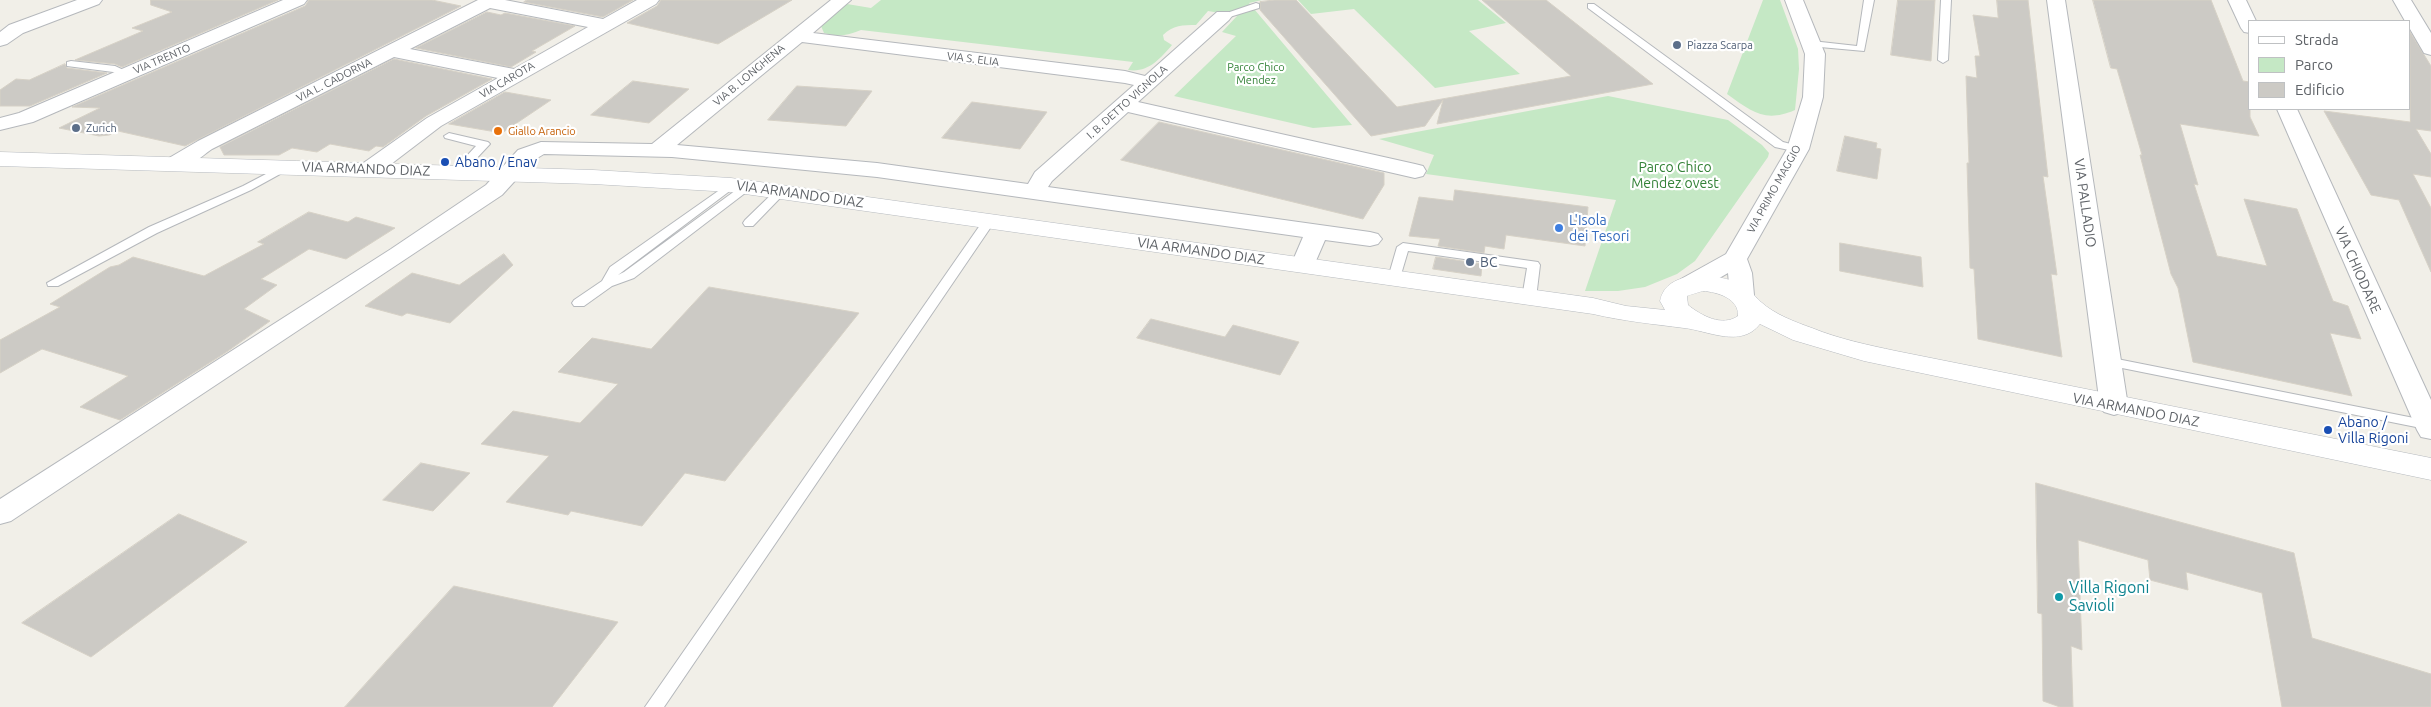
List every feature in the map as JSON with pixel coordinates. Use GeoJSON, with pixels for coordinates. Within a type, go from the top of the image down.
{"type":"FeatureCollection","features":[{"type":"Feature","properties":{"kind":"street"},"geometry":{"type":"LineString","coordinates":[[0,40],[16,29],[93,0]]}},
{"type":"Feature","properties":{"kind":"street","name":"VIA TRENTO"},"geometry":{"type":"LineString","coordinates":[[26,118],[298,0]]}},
{"type":"Feature","properties":{"kind":"street","name":"VIA CAROTA"},"geometry":{"type":"LineString","coordinates":[[370,169],[434,122],[650,0]]}},
{"type":"Feature","properties":{"kind":"street","name":"VIA B. LONGHENA"},"geometry":{"type":"LineString","coordinates":[[657,151],[842,0]]}},
{"type":"Feature","properties":{"kind":"street","name":"VIA PRIMO MAGGIO"},"geometry":{"type":"LineString","coordinates":[[1735,259],[1798,149],[1813,98],[1815,54],[1794,0]]}},
{"type":"Feature","properties":{"kind":"street","name":"VIA PALLADIO"},"geometry":{"type":"LineString","coordinates":[[2056,0],[2114,406]]}},
{"type":"Feature","properties":{"kind":"street"},"geometry":{"type":"LineString","coordinates":[[2237,0],[2248,24]]}},
{"type":"Feature","properties":{"kind":"street"},"geometry":{"type":"LineString","coordinates":[[2402,0],[2431,49]]}},
{"type":"Feature","properties":{"kind":"street"},"geometry":{"type":"LineString","coordinates":[[490,1],[605,25]]}},
{"type":"Feature","properties":{"kind":"street","name":"VIA L. CADORNA"},"geometry":{"type":"LineString","coordinates":[[177,163],[205,146],[490,1]]}},
{"type":"Feature","properties":{"kind":"street","name":"I. B. DETTO VIGNOLA"},"geometry":{"type":"LineString","coordinates":[[1035,190],[1043,177],[1223,16]]}},
{"type":"Feature","properties":{"kind":"street","name":"VIA S. ELIA"},"geometry":{"type":"LineString","coordinates":[[796,36],[1125,78],[1150,83]]}},
{"type":"Feature","properties":{"kind":"street"},"geometry":{"type":"LineString","coordinates":[[392,51],[515,75]]}},
{"type":"Feature","properties":{"kind":"street"},"geometry":{"type":"LineString","coordinates":[[1124,105],[1415,171]]}},
{"type":"Feature","properties":{"kind":"street","name":"VIA CHIODARE"},"geometry":{"type":"LineString","coordinates":[[2287,110],[2430,428]]}},
{"type":"Feature","properties":{"kind":"street"},"geometry":{"type":"LineString","coordinates":[[0,117],[26,118]]}},
{"type":"Feature","properties":{"kind":"street"},"geometry":{"type":"LineString","coordinates":[[0,124],[26,118]]}},
{"type":"Feature","properties":{"kind":"street"},"geometry":{"type":"LineString","coordinates":[[0,135],[26,118]]}},
{"type":"Feature","properties":{"kind":"street"},"geometry":{"type":"LineString","coordinates":[[0,513],[399,254],[494,190],[526,155],[541,148],[657,151],[824,164],[1035,190],[1370,239]]}},
{"type":"Feature","properties":{"kind":"street","name":"VIA ARMANDO DIAZ"},"geometry":{"type":"LineString","coordinates":[[0,159],[510,174],[739,186],[1593,306],[1626,314],[1689,320],[1715,328],[1787,341],[1842,347],[2114,406],[2431,469]]}},
{"type":"Feature","properties":{"kind":"street"},"geometry":{"type":"LineString","coordinates":[[1303,265],[1316,232]]}},
{"type":"Feature","properties":{"kind":"street"},"geometry":{"type":"LineString","coordinates":[[1689,320],[1675,307],[1673,302],[1682,289],[1735,259],[1752,316],[1748,322],[1727,329]]}},
{"type":"Feature","properties":{"kind":"street","name":"VIA ARMANDO DIAZ"},"geometry":{"type":"LineString","coordinates":[[1593,306],[1640,302],[1682,289],[1717,284],[1781,326],[1842,347]]}},
{"type":"Feature","properties":{"kind":"lane"},"geometry":{"type":"LineString","coordinates":[[1812,44],[1861,49],[1869,0]]}},
{"type":"Feature","properties":{"kind":"lane"},"geometry":{"type":"LineString","coordinates":[[1943,60],[1946,0]]}},
{"type":"Feature","properties":{"kind":"lane"},"geometry":{"type":"LineString","coordinates":[[1223,16],[1256,6]]}},
{"type":"Feature","properties":{"kind":"lane"},"geometry":{"type":"LineString","coordinates":[[1591,6],[1779,145],[1798,149]]}},
{"type":"Feature","properties":{"kind":"lane"},"geometry":{"type":"LineString","coordinates":[[71,64],[115,69],[128,74]]}},
{"type":"Feature","properties":{"kind":"lane"},"geometry":{"type":"LineString","coordinates":[[450,136],[484,144],[457,173]]}},
{"type":"Feature","properties":{"kind":"lane"},"geometry":{"type":"LineString","coordinates":[[52,283],[153,230],[247,188],[287,166]]}},
{"type":"Feature","properties":{"kind":"lane"},"geometry":{"type":"LineString","coordinates":[[579,303],[607,283],[629,276],[739,186]]}},
{"type":"Feature","properties":{"kind":"lane"},"geometry":{"type":"LineString","coordinates":[[749,224],[780,192]]}},
{"type":"Feature","properties":{"kind":"lane"},"geometry":{"type":"LineString","coordinates":[[654,707],[990,221]]}},
{"type":"Feature","properties":{"kind":"lane"},"geometry":{"type":"LineString","coordinates":[[1394,278],[1403,247],[1534,265],[1529,298]]}},
{"type":"Feature","properties":{"kind":"lane"},"geometry":{"type":"LineString","coordinates":[[2107,361],[2430,428]]}},
{"type":"Feature","properties":{"kind":"green space","name":"Parco Chico Mendez"},"geometry":{"type":"Polygon","coordinates":[[[881,0],[1262,0],[1249,3],[1352,125],[1313,128],[1174,96],[1236,36],[1222,32],[1237,16],[1208,11],[1196,25],[1174,27],[1163,35],[1164,40],[1172,45],[1163,55],[1148,67],[1135,70],[1128,70],[1133,62],[861,30],[842,35],[824,33],[821,26],[847,4],[871,8],[881,0]]]}},
{"type":"Feature","properties":{"kind":"green space"},"geometry":{"type":"Polygon","coordinates":[[[1298,0],[1478,0],[1506,23],[1469,31],[1520,74],[1435,88],[1354,9],[1311,14],[1298,0]]]}},
{"type":"Feature","properties":{"kind":"green space"},"geometry":{"type":"Polygon","coordinates":[[[1763,0],[1780,0],[1798,49],[1799,69],[1795,110],[1775,116],[1759,114],[1727,94],[1763,0]]]}},
{"type":"Feature","properties":{"kind":"green space","name":"Parco Chico Mendez ovest"},"geometry":{"type":"Polygon","coordinates":[[[1608,96],[1728,120],[1762,145],[1769,153],[1695,261],[1677,274],[1645,287],[1618,291],[1585,291],[1616,200],[1426,174],[1434,155],[1379,139],[1608,96]]]}},
{"type":"Feature","properties":{"kind":"building"},"geometry":{"type":"Polygon","coordinates":[[[151,0],[278,0],[122,67],[115,64],[75,60],[143,31],[132,28],[172,12],[151,5],[151,0]]]}},
{"type":"Feature","properties":{"kind":"building"},"geometry":{"type":"Polygon","coordinates":[[[309,0],[432,0],[461,6],[185,146],[118,131],[109,135],[99,136],[59,128],[100,108],[72,107],[305,6],[309,0]]]}},
{"type":"Feature","properties":{"kind":"building"},"geometry":{"type":"Polygon","coordinates":[[[527,0],[633,0],[603,17],[524,2],[527,0]]]}},
{"type":"Feature","properties":{"kind":"building"},"geometry":{"type":"Polygon","coordinates":[[[661,0],[792,0],[718,44],[627,23],[657,6],[661,0]]]}},
{"type":"Feature","properties":{"kind":"building"},"geometry":{"type":"Polygon","coordinates":[[[1296,0],[1397,107],[1571,76],[1482,0],[1546,0],[1653,84],[1437,124],[1443,100],[1425,126],[1371,136],[1260,10],[1260,2],[1296,0]]]}},
{"type":"Feature","properties":{"kind":"building"},"geometry":{"type":"Polygon","coordinates":[[[1898,0],[1935,0],[1931,61],[1891,55],[1898,0]]]}},
{"type":"Feature","properties":{"kind":"building"},"geometry":{"type":"Polygon","coordinates":[[[1997,0],[2028,0],[2048,177],[2043,176],[2057,275],[2051,274],[2062,357],[1978,339],[1974,269],[1970,268],[1966,76],[1977,78],[1975,56],[1980,56],[1973,15],[1998,18],[1997,0]]]}},
{"type":"Feature","properties":{"kind":"building"},"geometry":{"type":"Polygon","coordinates":[[[2093,0],[2211,0],[2243,81],[2248,82],[2248,110],[2250,110],[2250,117],[2259,136],[2180,124],[2198,185],[2194,184],[2217,256],[2267,266],[2244,199],[2297,209],[2333,301],[2348,306],[2361,339],[2330,333],[2352,396],[2193,362],[2178,288],[2171,274],[2140,155],[2142,155],[2117,69],[2111,68],[2093,0]]]}},
{"type":"Feature","properties":{"kind":"building"},"geometry":{"type":"Polygon","coordinates":[[[487,12],[501,15],[505,13],[575,26],[532,51],[536,52],[511,67],[416,48],[487,12]]]}},
{"type":"Feature","properties":{"kind":"building"},"geometry":{"type":"Polygon","coordinates":[[[2411,34],[2431,66],[2431,131],[2416,129],[2431,154],[2431,177],[2413,174],[2431,208],[2431,272],[2399,200],[2371,195],[2324,111],[2410,122],[2411,34]]]}},
{"type":"Feature","properties":{"kind":"building"},"geometry":{"type":"Polygon","coordinates":[[[394,59],[492,79],[426,116],[383,147],[376,146],[369,151],[330,144],[317,152],[292,148],[279,155],[224,155],[220,147],[394,59]]]}},
{"type":"Feature","properties":{"kind":"building"},"geometry":{"type":"Polygon","coordinates":[[[65,64],[67,68],[107,73],[30,106],[0,106],[0,90],[16,79],[29,80],[65,64]]]}},
{"type":"Feature","properties":{"kind":"building"},"geometry":{"type":"Polygon","coordinates":[[[633,81],[689,89],[649,123],[591,115],[633,81]]]}},
{"type":"Feature","properties":{"kind":"building"},"geometry":{"type":"Polygon","coordinates":[[[797,86],[872,91],[846,126],[768,120],[797,86]]]}},
{"type":"Feature","properties":{"kind":"building"},"geometry":{"type":"Polygon","coordinates":[[[505,92],[551,100],[502,133],[449,124],[505,92]]]}},
{"type":"Feature","properties":{"kind":"building"},"geometry":{"type":"Polygon","coordinates":[[[972,102],[1047,112],[1020,149],[942,138],[972,102]]]}},
{"type":"Feature","properties":{"kind":"building"},"geometry":{"type":"Polygon","coordinates":[[[1159,122],[1384,173],[1384,185],[1363,219],[1121,160],[1159,122]]]}},
{"type":"Feature","properties":{"kind":"building"},"geometry":{"type":"Polygon","coordinates":[[[1845,136],[1877,143],[1876,148],[1881,149],[1877,179],[1837,171],[1845,136]]]}},
{"type":"Feature","properties":{"kind":"building"},"geometry":{"type":"Polygon","coordinates":[[[1455,190],[1588,207],[1585,246],[1506,235],[1504,249],[1485,246],[1484,253],[1438,246],[1440,239],[1409,236],[1419,197],[1453,201],[1455,190]]]}},
{"type":"Feature","properties":{"kind":"building"},"geometry":{"type":"Polygon","coordinates":[[[309,212],[348,222],[356,217],[395,228],[346,259],[309,249],[261,279],[277,285],[244,309],[270,321],[228,351],[120,420],[80,407],[128,376],[42,349],[0,373],[0,340],[60,307],[50,304],[110,267],[119,265],[133,257],[204,276],[264,244],[258,242],[309,212]]]}},
{"type":"Feature","properties":{"kind":"building"},"geometry":{"type":"Polygon","coordinates":[[[1840,243],[1921,257],[1923,287],[1840,271],[1840,243]]]}},
{"type":"Feature","properties":{"kind":"building"},"geometry":{"type":"Polygon","coordinates":[[[504,254],[513,265],[450,323],[407,313],[402,316],[365,306],[412,273],[459,285],[504,254]]]}},
{"type":"Feature","properties":{"kind":"building"},"geometry":{"type":"Polygon","coordinates":[[[1436,257],[1482,264],[1481,276],[1433,269],[1436,257]]]}},
{"type":"Feature","properties":{"kind":"building"},"geometry":{"type":"Polygon","coordinates":[[[709,287],[859,313],[725,481],[685,473],[642,526],[571,511],[568,515],[506,502],[549,456],[481,444],[513,411],[580,423],[618,384],[558,372],[592,338],[651,349],[709,287]]]}},
{"type":"Feature","properties":{"kind":"building"},"geometry":{"type":"Polygon","coordinates":[[[1151,319],[1225,337],[1233,325],[1299,342],[1280,375],[1137,338],[1151,319]]]}},
{"type":"Feature","properties":{"kind":"building"},"geometry":{"type":"Polygon","coordinates":[[[421,463],[470,473],[433,511],[383,500],[421,463]]]}},
{"type":"Feature","properties":{"kind":"building","name":"Villa Rigoni Savioli"},"geometry":{"type":"Polygon","coordinates":[[[2036,483],[2294,553],[2312,638],[2431,674],[2431,707],[2282,707],[2262,593],[2186,572],[2188,590],[2150,580],[2148,560],[2078,540],[2082,650],[2071,646],[2073,707],[2060,707],[2043,701],[2042,614],[2038,613],[2036,483]]]}},
{"type":"Feature","properties":{"kind":"building"},"geometry":{"type":"Polygon","coordinates":[[[179,514],[247,542],[91,657],[22,623],[179,514]]]}},
{"type":"Feature","properties":{"kind":"building"},"geometry":{"type":"Polygon","coordinates":[[[454,586],[618,622],[552,707],[345,707],[454,586]]]}},
{"type":"Feature","properties":{"kind":"place","name":"Piazza Scarpa"},"geometry":{"type":"Point","coordinates":[1677,45]}},
{"type":"Feature","properties":{"kind":"place","name":"Zurich"},"geometry":{"type":"Point","coordinates":[76,128]}},
{"type":"Feature","properties":{"kind":"place","name":"Giallo Arancio"},"geometry":{"type":"Point","coordinates":[498,131]}},
{"type":"Feature","properties":{"kind":"place","name":"Abano / Enav"},"geometry":{"type":"Point","coordinates":[445,162]}},
{"type":"Feature","properties":{"kind":"place","name":"L'Isola dei Tesori"},"geometry":{"type":"Point","coordinates":[1559,228]}},
{"type":"Feature","properties":{"kind":"place","name":"BC"},"geometry":{"type":"Point","coordinates":[1470,262]}},
{"type":"Feature","properties":{"kind":"place","name":"Abano / Villa Rigoni"},"geometry":{"type":"Point","coordinates":[2328,430]}},
{"type":"Feature","properties":{"kind":"place","name":"Villa Rigoni Savioli"},"geometry":{"type":"Point","coordinates":[2059,597]}}]}
